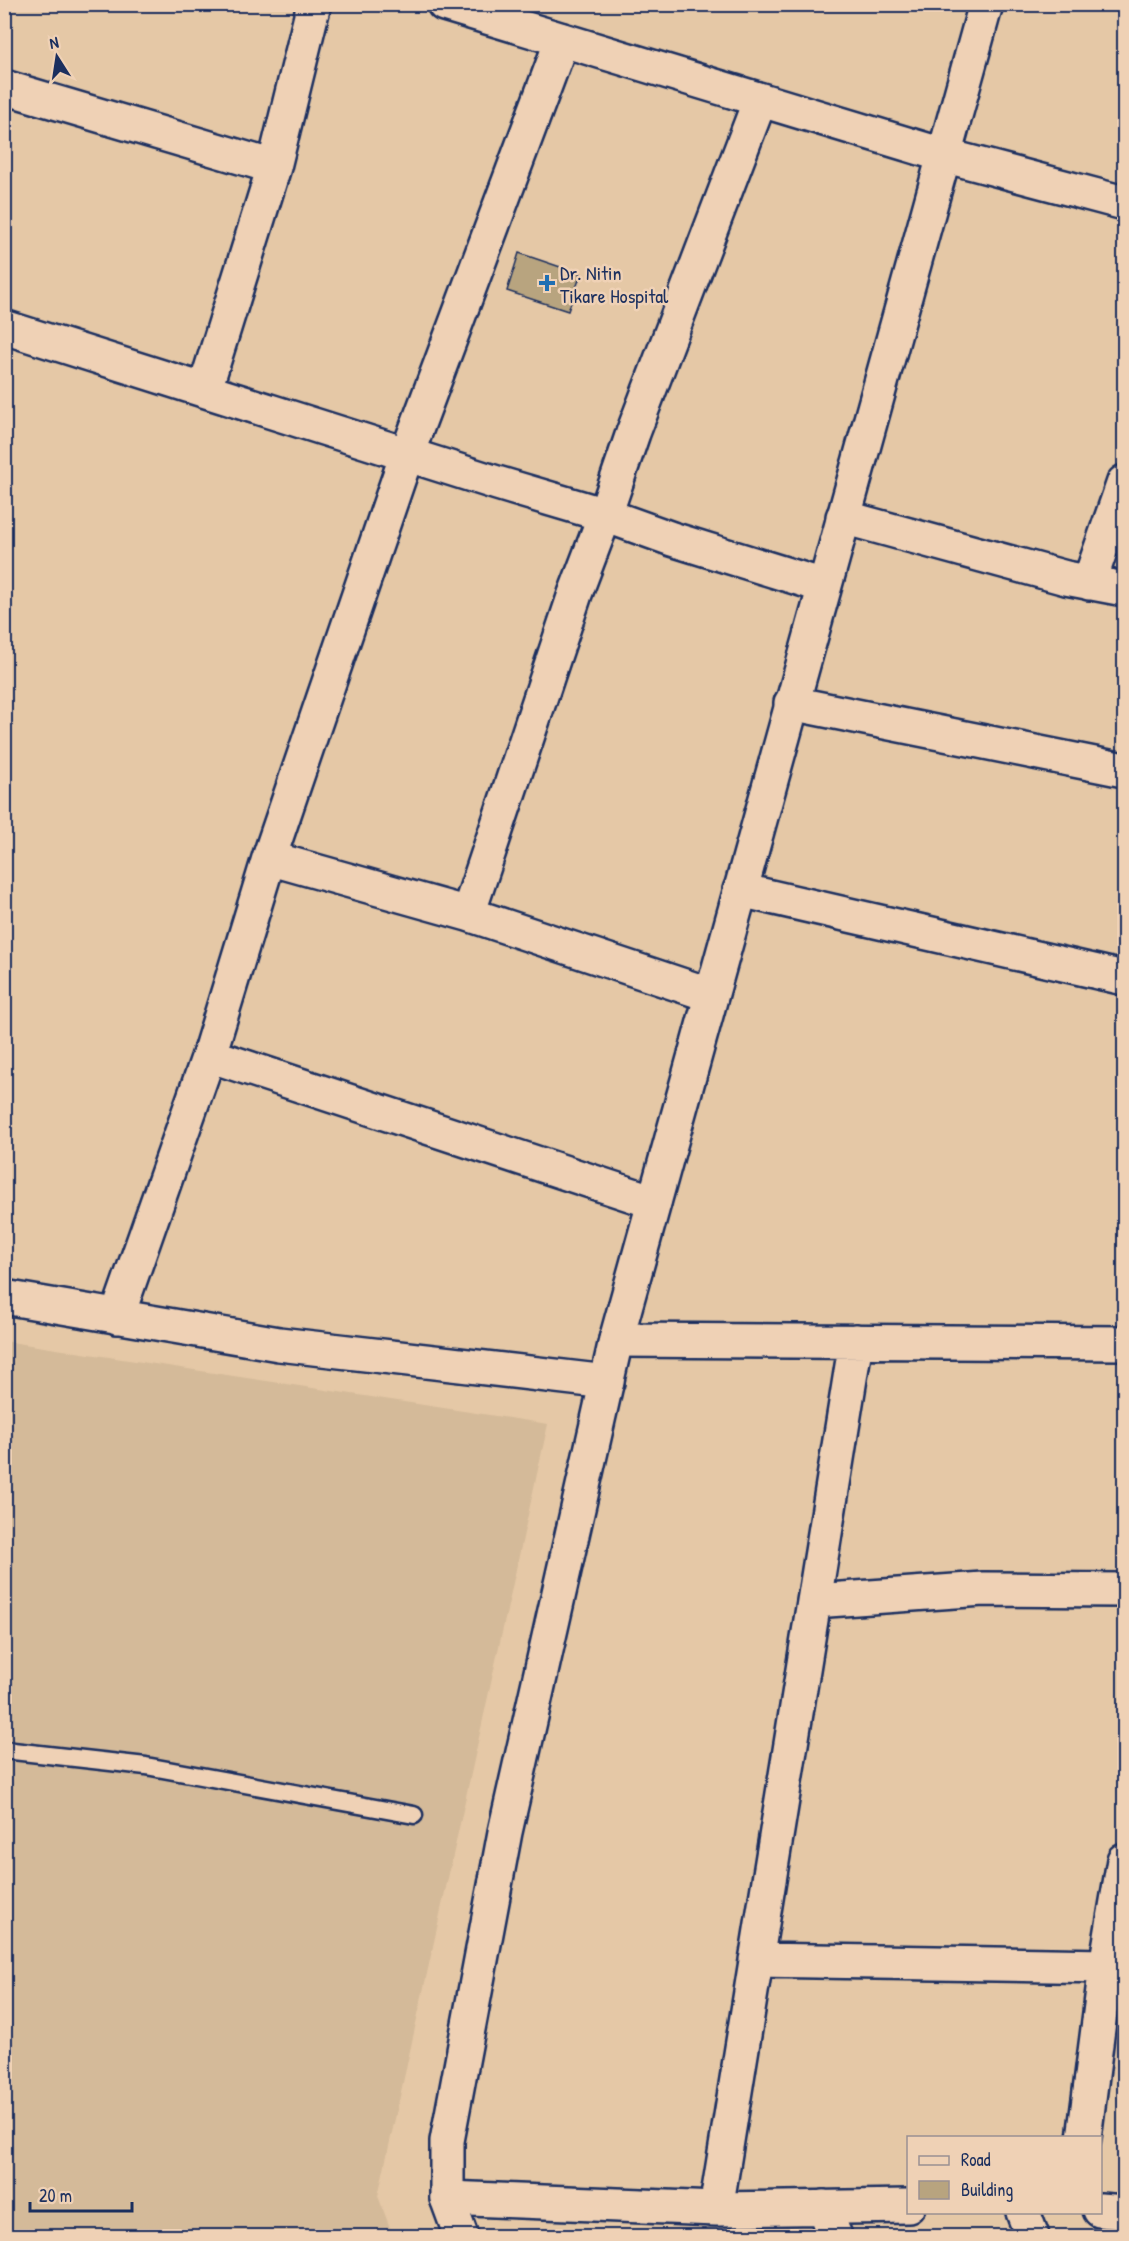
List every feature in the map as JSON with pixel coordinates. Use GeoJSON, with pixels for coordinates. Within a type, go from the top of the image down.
{"type":"FeatureCollection","features":[{"type":"Feature","properties":{"kind":"street"},"geometry":{"type":"LineString","coordinates":[[205,389],[274,167],[314,4]]}},
{"type":"Feature","properties":{"kind":"street"},"geometry":{"type":"LineString","coordinates":[[444,4],[943,155],[1125,203]]}},
{"type":"Feature","properties":{"kind":"street"},"geometry":{"type":"LineString","coordinates":[[461,2236],[447,2198],[447,2140],[505,1832],[606,1382],[791,703],[986,4]]}},
{"type":"Feature","properties":{"kind":"street"},"geometry":{"type":"LineString","coordinates":[[117,1317],[209,1055],[269,858],[407,454],[562,40]]}},
{"type":"Feature","properties":{"kind":"street"},"geometry":{"type":"LineString","coordinates":[[4,87],[274,167]]}},
{"type":"Feature","properties":{"kind":"street"},"geometry":{"type":"LineString","coordinates":[[468,914],[567,616],[633,433],[760,100]]}},
{"type":"Feature","properties":{"kind":"street"},"geometry":{"type":"LineString","coordinates":[[4,327],[824,586]]}},
{"type":"Feature","properties":{"kind":"street"},"geometry":{"type":"LineString","coordinates":[[1089,583],[1125,482]]}},
{"type":"Feature","properties":{"kind":"street"},"geometry":{"type":"LineString","coordinates":[[843,518],[1066,578],[1125,589]]}},
{"type":"Feature","properties":{"kind":"street"},"geometry":{"type":"LineString","coordinates":[[791,703],[1125,770]]}},
{"type":"Feature","properties":{"kind":"street"},"geometry":{"type":"LineString","coordinates":[[269,858],[468,914],[711,994]]}},
{"type":"Feature","properties":{"kind":"street"},"geometry":{"type":"LineString","coordinates":[[740,890],[1125,978]]}},
{"type":"Feature","properties":{"kind":"street"},"geometry":{"type":"LineString","coordinates":[[209,1055],[654,1202]]}},
{"type":"Feature","properties":{"kind":"street"},"geometry":{"type":"LineString","coordinates":[[4,1297],[279,1344],[606,1382]]}},
{"type":"Feature","properties":{"kind":"street"},"geometry":{"type":"LineString","coordinates":[[616,1340],[1125,1343]]}},
{"type":"Feature","properties":{"kind":"street"},"geometry":{"type":"LineString","coordinates":[[716,2209],[856,1341]]}},
{"type":"Feature","properties":{"kind":"street"},"geometry":{"type":"LineString","coordinates":[[814,1601],[983,1589],[1125,1590]]}},
{"type":"Feature","properties":{"kind":"street"},"geometry":{"type":"LineString","coordinates":[[1084,2136],[1106,1966],[1125,1860]]}},
{"type":"Feature","properties":{"kind":"street"},"geometry":{"type":"LineString","coordinates":[[756,1959],[1106,1966]]}},
{"type":"Feature","properties":{"kind":"street"},"geometry":{"type":"LineString","coordinates":[[447,2198],[716,2209],[829,2222],[907,2206]]}},
{"type":"Feature","properties":{"kind":"street"},"geometry":{"type":"LineString","coordinates":[[1102,2210],[1125,2212]]}},
{"type":"Feature","properties":{"kind":"street"},"geometry":{"type":"LineString","coordinates":[[1024,2214],[1032,2236]]}},
{"type":"Feature","properties":{"kind":"lane"},"geometry":{"type":"LineString","coordinates":[[4,1750],[146,1766],[414,1815]]}},
{"type":"Feature","properties":{"kind":"shaded area"},"geometry":{"type":"Polygon","coordinates":[[[4,1341],[548,1424],[378,2196],[393,2236],[5,2236],[4,1341]]]}},
{"type":"Feature","properties":{"kind":"building"},"geometry":{"type":"Polygon","coordinates":[[[519,253],[581,274],[568,311],[507,291],[519,253]]]}},
{"type":"Feature","properties":{"kind":"place","name":"Dr. Nitin Tikare Hospital"},"geometry":{"type":"Point","coordinates":[547,283]}}]}
